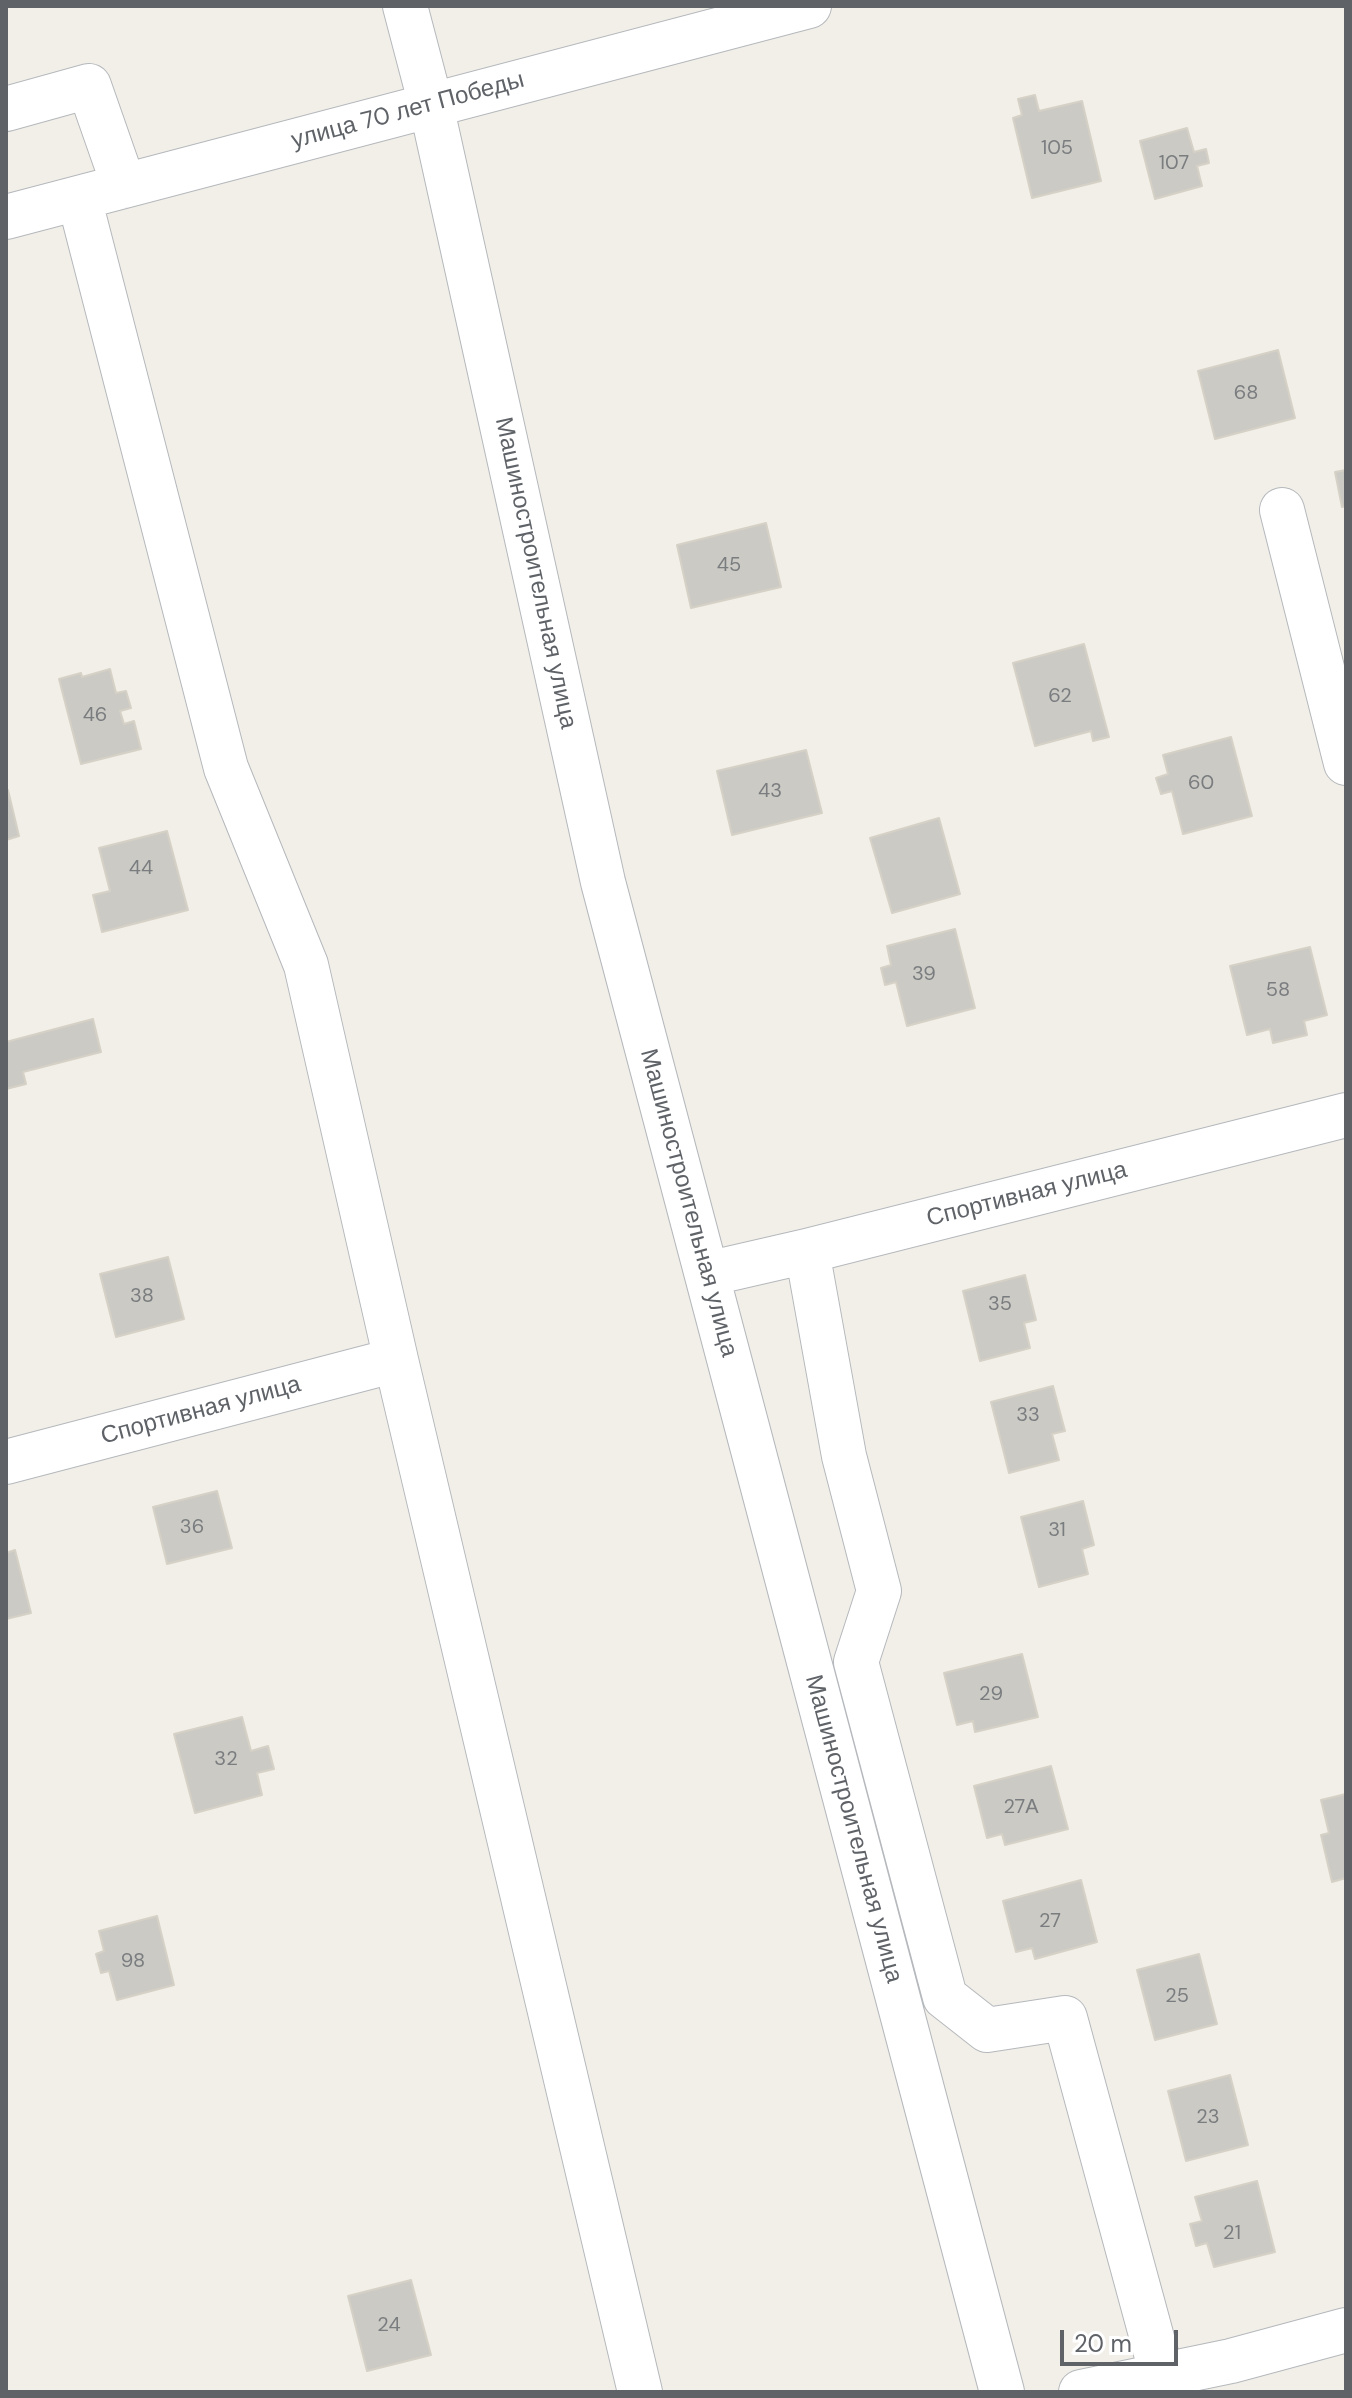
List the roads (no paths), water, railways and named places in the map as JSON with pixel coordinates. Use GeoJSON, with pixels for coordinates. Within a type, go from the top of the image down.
{"type":"FeatureCollection","features":[{"type":"Feature","properties":{"kind":"street","name":"Машиностроительная улица"},"geometry":{"type":"LineString","coordinates":[[405,6],[431,105],[603,882],[1002,2392]]}},
{"type":"Feature","properties":{"kind":"street","name":"улица 70 лет Победы"},"geometry":{"type":"LineString","coordinates":[[6,217],[809,6]]}},
{"type":"Feature","properties":{"kind":"street"},"geometry":{"type":"LineString","coordinates":[[6,109],[89,86],[124,186]]}},
{"type":"Feature","properties":{"kind":"street"},"geometry":{"type":"LineString","coordinates":[[79,198],[226,768],[306,965],[640,2392]]}},
{"type":"Feature","properties":{"kind":"street"},"geometry":{"type":"LineString","coordinates":[[1282,510],[1346,763]]}},
{"type":"Feature","properties":{"kind":"street","name":"Спортивная улица"},"geometry":{"type":"LineString","coordinates":[[707,1274],[1346,1115]]}},
{"type":"Feature","properties":{"kind":"street"},"geometry":{"type":"LineString","coordinates":[[807,1251],[844,1456],[879,1591],[856,1662],[945,1997],[987,2030],[1065,2018],[1162,2375]]}},
{"type":"Feature","properties":{"kind":"street","name":"Спортивная улица"},"geometry":{"type":"LineString","coordinates":[[6,1462],[396,1360]]}},
{"type":"Feature","properties":{"kind":"street"},"geometry":{"type":"LineString","coordinates":[[1081,2392],[1231,2361],[1346,2330]]}}]}
